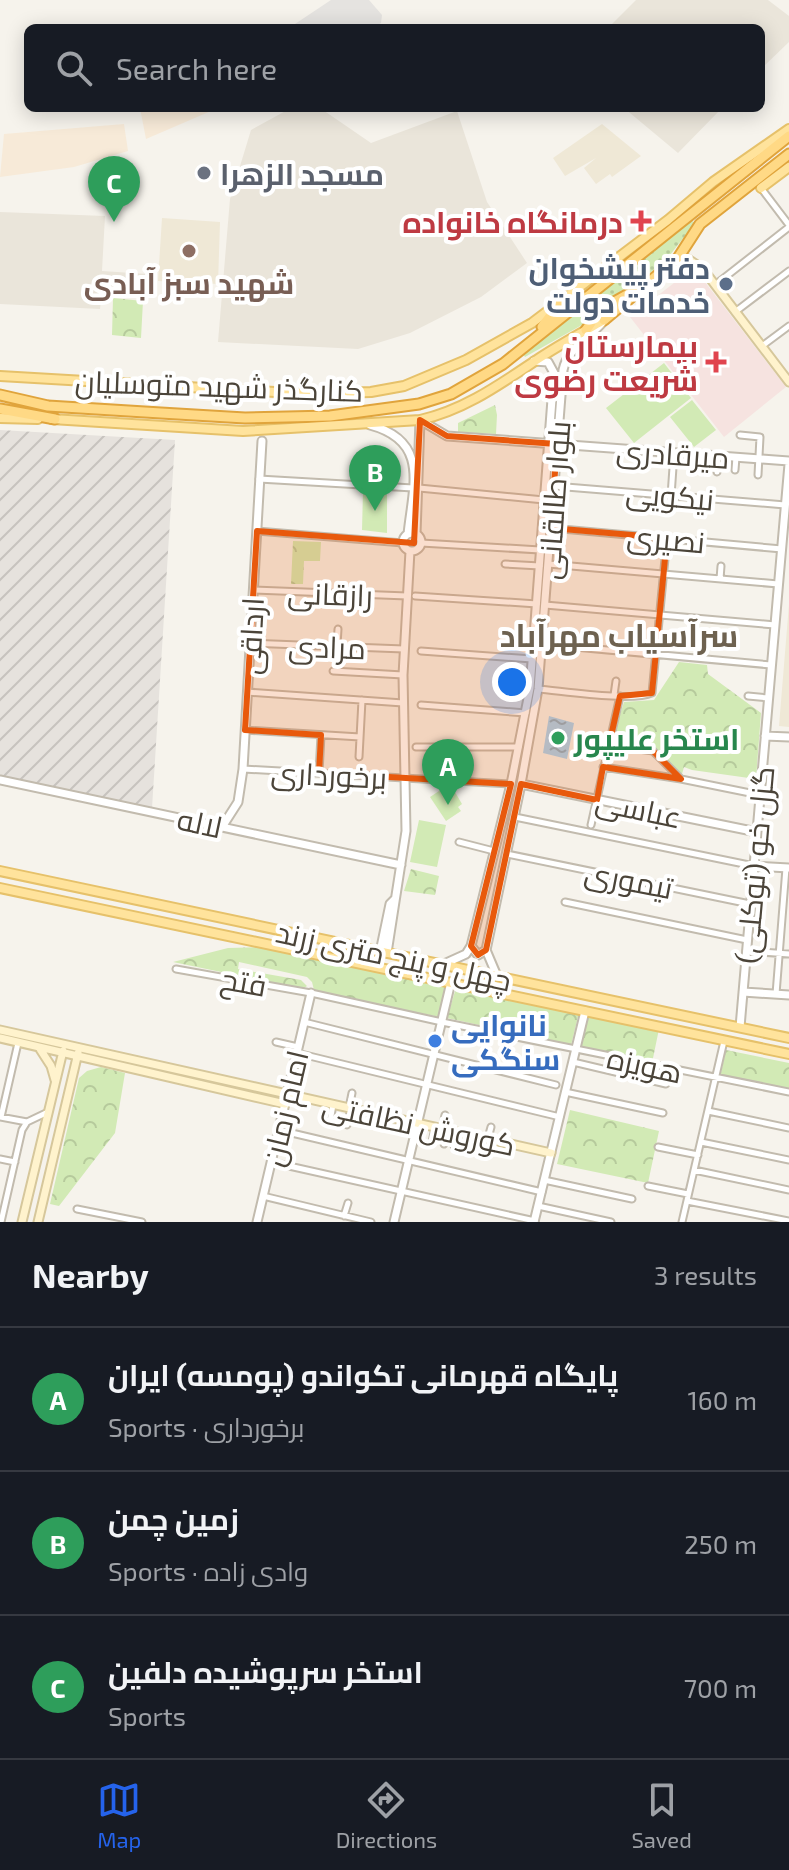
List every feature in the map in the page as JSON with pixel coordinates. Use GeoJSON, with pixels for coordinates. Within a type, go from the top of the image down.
{"type":"FeatureCollection","features":[{"type":"Feature","properties":{"kind":"highway"},"geometry":{"type":"LineString","coordinates":[[0,395],[48,406],[245,418],[366,412],[419,404],[451,394],[503,364],[789,136]]}},
{"type":"Feature","properties":{"kind":"highway"},"geometry":{"type":"LineString","coordinates":[[604,320],[678,258],[700,224],[758,184],[789,154]]}},
{"type":"Feature","properties":{"kind":"highway"},"geometry":{"type":"LineString","coordinates":[[593,293],[592,305],[602,309],[641,288]]}},
{"type":"Feature","properties":{"kind":"highway"},"geometry":{"type":"LineString","coordinates":[[530,343],[564,298]]}},
{"type":"Feature","properties":{"kind":"highway"},"geometry":{"type":"LineString","coordinates":[[570,311],[579,308],[591,313],[591,323],[586,330]]}},
{"type":"Feature","properties":{"kind":"highway"},"geometry":{"type":"LineString","coordinates":[[0,409],[55,419]]}},
{"type":"Feature","properties":{"kind":"main road","name":"کنارگذر شهید متوسلیان"},"geometry":{"type":"LineString","coordinates":[[0,376],[308,394],[371,392],[404,386],[447,369],[532,323],[713,182],[789,129]]}},
{"type":"Feature","properties":{"kind":"main road"},"geometry":{"type":"LineString","coordinates":[[758,184],[789,167]]}},
{"type":"Feature","properties":{"kind":"main road"},"geometry":{"type":"LineString","coordinates":[[678,258],[694,262],[715,285],[789,382]]}},
{"type":"Feature","properties":{"kind":"main road","name":"کنارگذر شهید متوسلیان"},"geometry":{"type":"LineString","coordinates":[[0,418],[243,431],[420,420],[492,390],[604,320]]}},
{"type":"Feature","properties":{"kind":"main road","name":"چهل و پنج متری زرند"},"geometry":{"type":"LineString","coordinates":[[0,871],[789,1038]]}},
{"type":"Feature","properties":{"kind":"main road","name":"چهل و پنج متری زرند"},"geometry":{"type":"LineString","coordinates":[[0,888],[789,1054]]}},
{"type":"Feature","properties":{"kind":"main road"},"geometry":{"type":"LineString","coordinates":[[332,957],[349,954],[348,947],[339,943]]}},
{"type":"Feature","properties":{"kind":"main road"},"geometry":{"type":"LineString","coordinates":[[380,968],[383,952]]}},
{"type":"Feature","properties":{"kind":"main road"},"geometry":{"type":"LineString","coordinates":[[0,1030],[285,1104]]}},
{"type":"Feature","properties":{"kind":"main road"},"geometry":{"type":"LineString","coordinates":[[0,1038],[38,1047],[64,1049]]}},
{"type":"Feature","properties":{"kind":"main road"},"geometry":{"type":"LineString","coordinates":[[38,1047],[51,1066],[55,1083]]}},
{"type":"Feature","properties":{"kind":"main road"},"geometry":{"type":"LineString","coordinates":[[22,1222],[64,1049]]}},
{"type":"Feature","properties":{"kind":"main road"},"geometry":{"type":"LineString","coordinates":[[38,1222],[78,1052]]}},
{"type":"Feature","properties":{"kind":"main road","name":"کوروش نظافتی"},"geometry":{"type":"LineString","coordinates":[[78,1052],[551,1153]]}},
{"type":"Feature","properties":{"kind":"street"},"geometry":{"type":"LineString","coordinates":[[715,285],[789,226],[758,184]]}},
{"type":"Feature","properties":{"kind":"street"},"geometry":{"type":"LineString","coordinates":[[735,312],[789,271]]}},
{"type":"Feature","properties":{"kind":"street","name":"بلوار طالقانی"},"geometry":{"type":"LineString","coordinates":[[544,565],[541,550],[545,500],[566,360],[604,320]]}},
{"type":"Feature","properties":{"kind":"street"},"geometry":{"type":"LineString","coordinates":[[762,346],[789,326]]}},
{"type":"Feature","properties":{"kind":"street","name":"بلوار طالقانی"},"geometry":{"type":"LineString","coordinates":[[471,946],[534,688],[533,659],[554,486],[554,370],[548,362],[534,361]]}},
{"type":"Feature","properties":{"kind":"street"},"geometry":{"type":"LineString","coordinates":[[257,531],[403,543],[412,534],[420,420]]}},
{"type":"Feature","properties":{"kind":"street","name":"میرقادری"},"geometry":{"type":"LineString","coordinates":[[420,420],[447,436],[789,463]]}},
{"type":"Feature","properties":{"kind":"street"},"geometry":{"type":"LineString","coordinates":[[368,425],[388,430],[404,442],[414,460],[416,488]]}},
{"type":"Feature","properties":{"kind":"street"},"geometry":{"type":"LineString","coordinates":[[740,435],[760,437],[758,475]]}},
{"type":"Feature","properties":{"kind":"street","name":"ارداقی"},"geometry":{"type":"LineString","coordinates":[[222,827],[238,802],[243,769],[262,441]]}},
{"type":"Feature","properties":{"kind":"street"},"geometry":{"type":"LineString","coordinates":[[671,496],[674,453]]}},
{"type":"Feature","properties":{"kind":"street"},"geometry":{"type":"LineString","coordinates":[[717,472],[718,456]]}},
{"type":"Feature","properties":{"kind":"street"},"geometry":{"type":"LineString","coordinates":[[735,470],[736,457]]}},
{"type":"Feature","properties":{"kind":"street","name":"گزل خو (توکلی)"},"geometry":{"type":"LineString","coordinates":[[740,1027],[789,463]]}},
{"type":"Feature","properties":{"kind":"street"},"geometry":{"type":"LineString","coordinates":[[259,479],[416,488],[545,500]]}},
{"type":"Feature","properties":{"kind":"street","name":"نیکویی"},"geometry":{"type":"LineString","coordinates":[[554,486],[785,505]]}},
{"type":"Feature","properties":{"kind":"street","name":"نصیری"},"geometry":{"type":"LineString","coordinates":[[551,528],[782,549]]}},
{"type":"Feature","properties":{"kind":"street"},"geometry":{"type":"LineString","coordinates":[[412,534],[421,543],[541,550]]}},
{"type":"Feature","properties":{"kind":"street"},"geometry":{"type":"LineString","coordinates":[[534,688],[617,695],[648,696],[653,692],[667,538]]}},
{"type":"Feature","properties":{"kind":"street"},"geometry":{"type":"LineString","coordinates":[[403,543],[410,551],[417,549],[421,543]]}},
{"type":"Feature","properties":{"kind":"street"},"geometry":{"type":"LineString","coordinates":[[383,952],[396,906],[406,831],[403,675],[411,596],[410,551]]}},
{"type":"Feature","properties":{"kind":"street"},"geometry":{"type":"LineString","coordinates":[[505,564],[778,584]]}},
{"type":"Feature","properties":{"kind":"street"},"geometry":{"type":"LineString","coordinates":[[720,579],[721,566]]}},
{"type":"Feature","properties":{"kind":"street","name":"رازقانی"},"geometry":{"type":"LineString","coordinates":[[253,590],[411,596],[775,625]]}},
{"type":"Feature","properties":{"kind":"street","name":"بلوار طالقانی"},"geometry":{"type":"LineString","coordinates":[[486,950],[521,784],[542,644],[541,605]]}},
{"type":"Feature","properties":{"kind":"street"},"geometry":{"type":"LineString","coordinates":[[337,645],[338,629]]}},
{"type":"Feature","properties":{"kind":"street","name":"مرادی"},"geometry":{"type":"LineString","coordinates":[[250,643],[404,649]]}},
{"type":"Feature","properties":{"kind":"street"},"geometry":{"type":"LineString","coordinates":[[542,644],[771,665]]}},
{"type":"Feature","properties":{"kind":"street"},"geometry":{"type":"LineString","coordinates":[[421,651],[533,659]]}},
{"type":"Feature","properties":{"kind":"street"},"geometry":{"type":"LineString","coordinates":[[333,671],[403,675]]}},
{"type":"Feature","properties":{"kind":"street"},"geometry":{"type":"LineString","coordinates":[[591,825],[609,745],[617,695],[616,681]]}},
{"type":"Feature","properties":{"kind":"street"},"geometry":{"type":"LineString","coordinates":[[247,692],[403,703]]}},
{"type":"Feature","properties":{"kind":"street"},"geometry":{"type":"LineString","coordinates":[[748,696],[768,698]]}},
{"type":"Feature","properties":{"kind":"street"},"geometry":{"type":"LineString","coordinates":[[359,757],[362,700]]}},
{"type":"Feature","properties":{"kind":"street"},"geometry":{"type":"LineString","coordinates":[[421,705],[526,713]]}},
{"type":"Feature","properties":{"kind":"street"},"geometry":{"type":"LineString","coordinates":[[245,730],[360,737]]}},
{"type":"Feature","properties":{"kind":"street"},"geometry":{"type":"LineString","coordinates":[[319,773],[321,735]]}},
{"type":"Feature","properties":{"kind":"street"},"geometry":{"type":"LineString","coordinates":[[765,736],[789,737]]}},
{"type":"Feature","properties":{"kind":"street"},"geometry":{"type":"LineString","coordinates":[[609,745],[653,751],[681,779]]}},
{"type":"Feature","properties":{"kind":"street"},"geometry":{"type":"LineString","coordinates":[[416,747],[519,747]]}},
{"type":"Feature","properties":{"kind":"street"},"geometry":{"type":"LineString","coordinates":[[603,767],[760,795]]}},
{"type":"Feature","properties":{"kind":"street","name":"برخورداری"},"geometry":{"type":"LineString","coordinates":[[243,769],[511,784]]}},
{"type":"Feature","properties":{"kind":"street","name":"لاله"},"geometry":{"type":"LineString","coordinates":[[0,780],[401,865]]}},
{"type":"Feature","properties":{"kind":"street","name":"عباسی"},"geometry":{"type":"LineString","coordinates":[[521,784],[757,832]]}},
{"type":"Feature","properties":{"kind":"street"},"geometry":{"type":"LineString","coordinates":[[515,817],[754,866],[787,868],[776,994]]}},
{"type":"Feature","properties":{"kind":"street"},"geometry":{"type":"LineString","coordinates":[[459,842],[494,851]]}},
{"type":"Feature","properties":{"kind":"street","name":"تیموری"},"geometry":{"type":"LineString","coordinates":[[507,854],[750,904]]}},
{"type":"Feature","properties":{"kind":"street"},"geometry":{"type":"LineString","coordinates":[[565,902],[747,940]]}},
{"type":"Feature","properties":{"kind":"street"},"geometry":{"type":"LineString","coordinates":[[443,964],[466,954],[471,946],[478,955],[486,950],[497,976]]}},
{"type":"Feature","properties":{"kind":"street"},"geometry":{"type":"LineString","coordinates":[[746,951],[789,954]]}},
{"type":"Feature","properties":{"kind":"street","name":"فتح"},"geometry":{"type":"LineString","coordinates":[[176,969],[311,993],[442,1022]]}},
{"type":"Feature","properties":{"kind":"street"},"geometry":{"type":"LineString","coordinates":[[394,1222],[451,982]]}},
{"type":"Feature","properties":{"kind":"street"},"geometry":{"type":"LineString","coordinates":[[743,992],[789,995]]}},
{"type":"Feature","properties":{"kind":"street","name":"امام زمان"},"geometry":{"type":"LineString","coordinates":[[257,1222],[311,993]]}},
{"type":"Feature","properties":{"kind":"street"},"geometry":{"type":"LineString","coordinates":[[271,1162],[534,1222],[585,1011]]}},
{"type":"Feature","properties":{"kind":"street"},"geometry":{"type":"LineString","coordinates":[[304,1022],[556,1085]]}},
{"type":"Feature","properties":{"kind":"street","name":"هویزه"},"geometry":{"type":"LineString","coordinates":[[442,1022],[789,1092]]}},
{"type":"Feature","properties":{"kind":"street"},"geometry":{"type":"LineString","coordinates":[[682,1222],[724,1040]]}},
{"type":"Feature","properties":{"kind":"street"},"geometry":{"type":"LineString","coordinates":[[276,1042],[426,1085],[560,1117]]}},
{"type":"Feature","properties":{"kind":"street"},"geometry":{"type":"LineString","coordinates":[[18,1043],[0,1117],[27,1122]]}},
{"type":"Feature","properties":{"kind":"street"},"geometry":{"type":"LineString","coordinates":[[573,1062],[666,1084]]}},
{"type":"Feature","properties":{"kind":"street"},"geometry":{"type":"LineString","coordinates":[[0,1085],[7,1086]]}},
{"type":"Feature","properties":{"kind":"street"},"geometry":{"type":"LineString","coordinates":[[565,1092],[663,1113]]}},
{"type":"Feature","properties":{"kind":"street"},"geometry":{"type":"LineString","coordinates":[[347,1125],[352,1093]]}},
{"type":"Feature","properties":{"kind":"street"},"geometry":{"type":"LineString","coordinates":[[330,1121],[333,1105]]}},
{"type":"Feature","properties":{"kind":"street"},"geometry":{"type":"LineString","coordinates":[[1,1222],[4,1197],[22,1130],[27,1122],[48,1111]]}},
{"type":"Feature","properties":{"kind":"street"},"geometry":{"type":"LineString","coordinates":[[708,1111],[789,1128]]}},
{"type":"Feature","properties":{"kind":"street"},"geometry":{"type":"LineString","coordinates":[[432,1142],[441,1129],[445,1115]]}},
{"type":"Feature","properties":{"kind":"street"},"geometry":{"type":"LineString","coordinates":[[488,1139],[491,1127]]}},
{"type":"Feature","properties":{"kind":"street"},"geometry":{"type":"LineString","coordinates":[[441,1129],[444,1144]]}},
{"type":"Feature","properties":{"kind":"street"},"geometry":{"type":"LineString","coordinates":[[279,1130],[542,1192]]}},
{"type":"Feature","properties":{"kind":"street"},"geometry":{"type":"LineString","coordinates":[[454,1146],[456,1133]]}},
{"type":"Feature","properties":{"kind":"street"},"geometry":{"type":"LineString","coordinates":[[471,1150],[474,1137]]}},
{"type":"Feature","properties":{"kind":"street"},"geometry":{"type":"LineString","coordinates":[[701,1142],[789,1160]]}},
{"type":"Feature","properties":{"kind":"street"},"geometry":{"type":"LineString","coordinates":[[658,1147],[698,1155]]}},
{"type":"Feature","properties":{"kind":"street"},"geometry":{"type":"LineString","coordinates":[[0,1159],[15,1162]]}},
{"type":"Feature","properties":{"kind":"street"},"geometry":{"type":"LineString","coordinates":[[694,1170],[789,1190]]}},
{"type":"Feature","properties":{"kind":"street"},"geometry":{"type":"LineString","coordinates":[[544,1180],[632,1199]]}},
{"type":"Feature","properties":{"kind":"street"},"geometry":{"type":"LineString","coordinates":[[648,1186],[789,1221]]}},
{"type":"Feature","properties":{"kind":"street"},"geometry":{"type":"LineString","coordinates":[[263,1196],[371,1222]]}},
{"type":"Feature","properties":{"kind":"street"},"geometry":{"type":"LineString","coordinates":[[344,1216],[348,1203]]}},
{"type":"Feature","properties":{"kind":"street"},"geometry":{"type":"LineString","coordinates":[[538,1206],[611,1222]]}},
{"type":"Feature","properties":{"kind":"street"},"geometry":{"type":"LineString","coordinates":[[77,1209],[142,1222]]}},
{"type":"Feature","properties":{"kind":"highlighted area"},"geometry":{"type":"Polygon","coordinates":[[[420,420],[447,436],[557,444],[551,528],[667,538],[652,693],[620,696],[609,745],[653,751],[681,779],[603,767],[597,800],[521,784],[486,950],[478,955],[471,946],[511,784],[319,773],[321,735],[245,730],[257,531],[414,543],[420,420]]]}},
{"type":"Feature","properties":{"kind":"shaded area"},"geometry":{"type":"Polygon","coordinates":[[[331,0],[369,0],[382,15],[379,24],[295,24],[331,0]]]}},
{"type":"Feature","properties":{"kind":"shaded area"},"geometry":{"type":"Polygon","coordinates":[[[636,0],[768,0],[789,16],[789,42],[765,65],[765,24],[612,24],[636,0]]]}},
{"type":"Feature","properties":{"kind":"shaded area"},"geometry":{"type":"Polygon","coordinates":[[[141,112],[209,112],[146,139],[141,112]]]}},
{"type":"Feature","properties":{"kind":"shaded area"},"geometry":{"type":"Polygon","coordinates":[[[284,112],[326,112],[371,143],[457,112],[487,202],[527,263],[481,297],[410,333],[358,349],[218,342],[230,199],[251,130],[284,112]]]}},
{"type":"Feature","properties":{"kind":"shaded area"},"geometry":{"type":"Polygon","coordinates":[[[629,112],[718,112],[678,153],[629,112]]]}},
{"type":"Feature","properties":{"kind":"shaded area"},"geometry":{"type":"Polygon","coordinates":[[[124,124],[128,151],[74,167],[0,177],[4,134],[124,124]]]}},
{"type":"Feature","properties":{"kind":"shaded area"},"geometry":{"type":"Polygon","coordinates":[[[602,124],[641,156],[612,177],[610,174],[596,184],[584,168],[596,158],[565,176],[553,158],[602,124]]]}},
{"type":"Feature","properties":{"kind":"shaded area"},"geometry":{"type":"Polygon","coordinates":[[[0,212],[105,216],[102,271],[147,274],[145,293],[102,291],[100,309],[0,304],[0,212]]]}},
{"type":"Feature","properties":{"kind":"shaded area","name":"شهید سبز آبادی"},"geometry":{"type":"Polygon","coordinates":[[[162,218],[220,222],[218,284],[158,281],[162,218]]]}},
{"type":"Feature","properties":{"kind":"shaded area","name":"بیمارستان شریعت رضوی"},"geometry":{"type":"Polygon","coordinates":[[[683,276],[701,277],[786,387],[724,437],[630,317],[683,276]]]}},
{"type":"Feature","properties":{"kind":"shaded area"},"geometry":{"type":"Polygon","coordinates":[[[0,430],[175,440],[152,808],[0,777],[0,430]]]}},
{"type":"Feature","properties":{"kind":"shaded area"},"geometry":{"type":"Polygon","coordinates":[[[789,604],[789,727],[779,726],[789,604]]]}},
{"type":"Feature","properties":{"kind":"green space"},"geometry":{"type":"Polygon","coordinates":[[[691,220],[695,223],[663,264],[598,306],[595,298],[691,220]]]}},
{"type":"Feature","properties":{"kind":"green space"},"geometry":{"type":"Polygon","coordinates":[[[113,298],[143,301],[141,338],[112,335],[113,298]]]}},
{"type":"Feature","properties":{"kind":"green space"},"geometry":{"type":"Polygon","coordinates":[[[589,301],[593,311],[605,312],[525,357],[523,354],[589,301]]]}},
{"type":"Feature","properties":{"kind":"green space"},"geometry":{"type":"Polygon","coordinates":[[[664,363],[691,398],[634,443],[606,408],[664,363]]]}},
{"type":"Feature","properties":{"kind":"green space"},"geometry":{"type":"Polygon","coordinates":[[[692,400],[716,430],[694,447],[670,417],[692,400]]]}},
{"type":"Feature","properties":{"kind":"green space"},"geometry":{"type":"Polygon","coordinates":[[[495,405],[496,434],[458,432],[458,423],[495,405]]]}},
{"type":"Feature","properties":{"kind":"green space"},"geometry":{"type":"Polygon","coordinates":[[[363,491],[387,493],[387,533],[362,530],[363,491]]]}},
{"type":"Feature","properties":{"kind":"green space"},"geometry":{"type":"Polygon","coordinates":[[[293,541],[321,542],[320,561],[304,561],[303,584],[291,584],[293,541]]]}},
{"type":"Feature","properties":{"kind":"green space"},"geometry":{"type":"Polygon","coordinates":[[[679,662],[707,665],[708,674],[761,713],[756,779],[684,767],[682,774],[652,745],[618,743],[613,737],[624,702],[654,700],[679,662]]]}},
{"type":"Feature","properties":{"kind":"green space"},"geometry":{"type":"Polygon","coordinates":[[[445,787],[447,790],[452,787],[462,804],[458,807],[461,811],[446,821],[430,797],[445,787]]]}},
{"type":"Feature","properties":{"kind":"green space"},"geometry":{"type":"Polygon","coordinates":[[[419,820],[446,825],[437,867],[410,862],[419,820]]]}},
{"type":"Feature","properties":{"kind":"green space"},"geometry":{"type":"Polygon","coordinates":[[[411,869],[439,876],[435,895],[404,891],[411,869]]]}},
{"type":"Feature","properties":{"kind":"green space"},"geometry":{"type":"Polygon","coordinates":[[[263,947],[444,984],[447,988],[440,1017],[319,993],[307,977],[239,962],[238,969],[301,980],[307,986],[303,989],[173,962],[228,948],[263,947]]]}},
{"type":"Feature","properties":{"kind":"green space"},"geometry":{"type":"Polygon","coordinates":[[[456,988],[579,1013],[571,1045],[447,1018],[456,988]]]}},
{"type":"Feature","properties":{"kind":"green space"},"geometry":{"type":"Polygon","coordinates":[[[589,1015],[659,1029],[652,1063],[579,1047],[585,1017],[589,1015]]]}},
{"type":"Feature","properties":{"kind":"green space"},"geometry":{"type":"Polygon","coordinates":[[[726,1050],[789,1063],[789,1091],[720,1077],[726,1050]]]}},
{"type":"Feature","properties":{"kind":"green space"},"geometry":{"type":"Polygon","coordinates":[[[101,1067],[125,1073],[115,1133],[59,1206],[50,1204],[79,1078],[87,1071],[101,1067]]]}},
{"type":"Feature","properties":{"kind":"green space"},"geometry":{"type":"Polygon","coordinates":[[[570,1110],[659,1131],[648,1183],[557,1164],[570,1110]]]}},
{"type":"Feature","properties":{"kind":"water","name":"استخر علیپور"},"geometry":{"type":"Polygon","coordinates":[[[549,716],[574,723],[567,759],[543,753],[549,716]]]}},
{"type":"Feature","properties":{"kind":"place","name":"مسجد الزهرا"},"geometry":{"type":"Point","coordinates":[204,173]}},
{"type":"Feature","properties":{"kind":"place","name":"درمانگاه خانواده"},"geometry":{"type":"Point","coordinates":[641,221]}},
{"type":"Feature","properties":{"kind":"place","name":"استخر سرپوشیده دلفین"},"geometry":{"type":"Point","coordinates":[114,222]}},
{"type":"Feature","properties":{"kind":"place","name":"شهید سبز آبادی"},"geometry":{"type":"Point","coordinates":[189,251]}},
{"type":"Feature","properties":{"kind":"place","name":"دفتر پیشخوان خدمات دولت"},"geometry":{"type":"Point","coordinates":[726,284]}},
{"type":"Feature","properties":{"kind":"place","name":"بیمارستان شریعت رضوی"},"geometry":{"type":"Point","coordinates":[716,362]}},
{"type":"Feature","properties":{"kind":"place","name":"زمین چمن"},"geometry":{"type":"Point","coordinates":[375,511]}},
{"type":"Feature","properties":{"kind":"place","name":"استخر علیپور"},"geometry":{"type":"Point","coordinates":[558,738]}},
{"type":"Feature","properties":{"kind":"place","name":"پایگاه قهرمانی تکواندو (پومسه) ایران"},"geometry":{"type":"Point","coordinates":[448,805]}},
{"type":"Feature","properties":{"kind":"place","name":"نانوایی سنگکی"},"geometry":{"type":"Point","coordinates":[435,1041]}},
{"type":"Feature","properties":{"kind":"district","name":"سرآسیاب مهرآباد"},"geometry":{"type":"Point","coordinates":[619,634]}}]}
